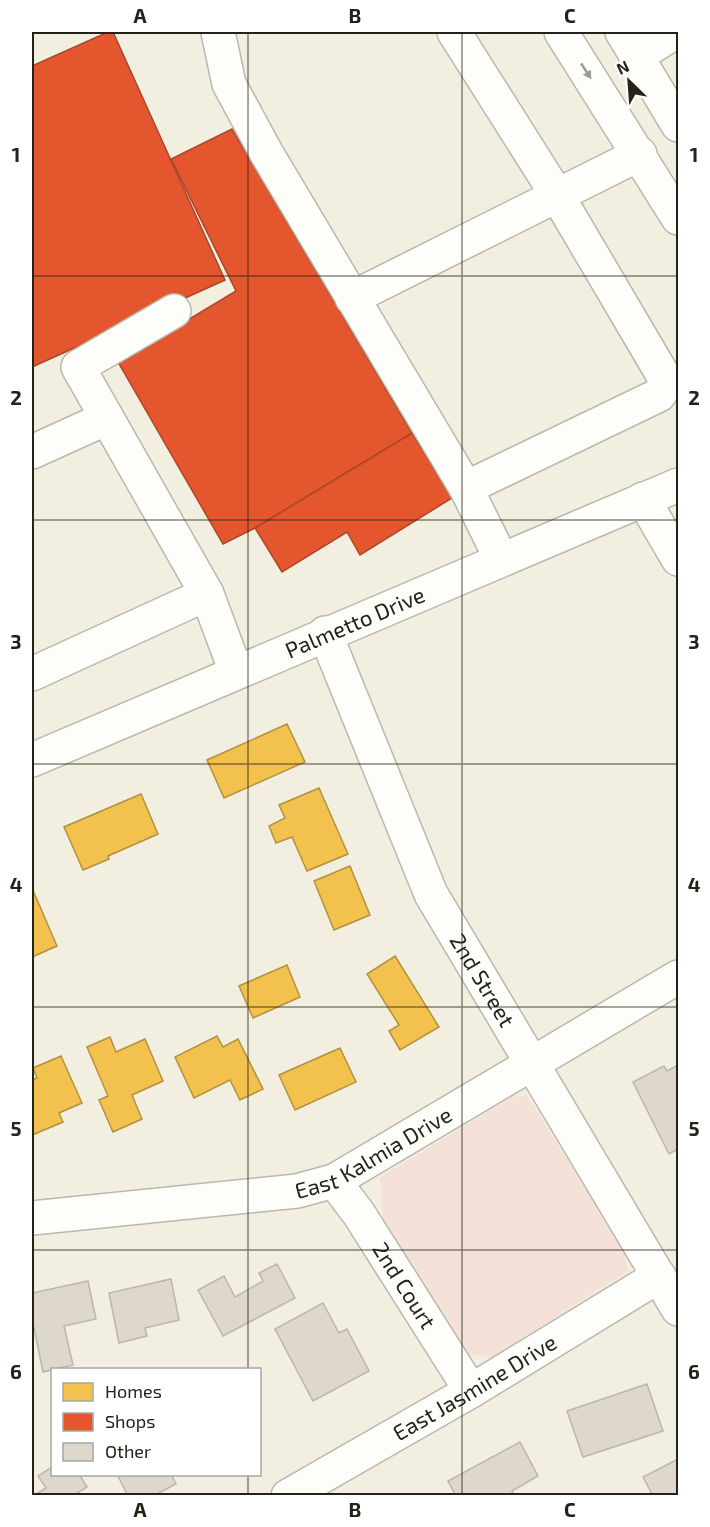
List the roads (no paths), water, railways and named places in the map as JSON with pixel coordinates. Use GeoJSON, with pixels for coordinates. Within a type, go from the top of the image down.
{"type":"FeatureCollection","features":[{"type":"Feature","properties":{"kind":"street"},"geometry":{"type":"LineString","coordinates":[[218,32],[229,84],[352,298],[466,488],[501,559]]}},
{"type":"Feature","properties":{"kind":"street"},"geometry":{"type":"LineString","coordinates":[[454,32],[557,195],[663,375],[665,386],[659,395],[466,488]]}},
{"type":"Feature","properties":{"kind":"street"},"geometry":{"type":"LineString","coordinates":[[561,32],[640,154],[678,218]]}},
{"type":"Feature","properties":{"kind":"street"},"geometry":{"type":"LineString","coordinates":[[675,32],[629,44],[675,110]]}},
{"type":"Feature","properties":{"kind":"street"},"geometry":{"type":"LineString","coordinates":[[352,298],[640,154]]}},
{"type":"Feature","properties":{"kind":"street"},"geometry":{"type":"LineString","coordinates":[[174,311],[78,367],[207,594],[236,672]]}},
{"type":"Feature","properties":{"kind":"street"},"geometry":{"type":"LineString","coordinates":[[32,452],[107,418]]}},
{"type":"Feature","properties":{"kind":"street","name":"Palmetto Drive"},"geometry":{"type":"LineString","coordinates":[[32,760],[325,633],[678,485]]}},
{"type":"Feature","properties":{"kind":"street"},"geometry":{"type":"LineString","coordinates":[[643,499],[678,559]]}},
{"type":"Feature","properties":{"kind":"street"},"geometry":{"type":"LineString","coordinates":[[32,675],[207,594]]}},
{"type":"Feature","properties":{"kind":"street","name":"2nd Street"},"geometry":{"type":"LineString","coordinates":[[325,633],[431,894],[678,1309]]}},
{"type":"Feature","properties":{"kind":"street","name":"East Kalmia Drive"},"geometry":{"type":"LineString","coordinates":[[32,1218],[297,1191],[334,1181],[678,977]]}},
{"type":"Feature","properties":{"kind":"street","name":"2nd Court"},"geometry":{"type":"LineString","coordinates":[[334,1181],[358,1214],[471,1391]]}},
{"type":"Feature","properties":{"kind":"street","name":"East Jasmine Drive"},"geometry":{"type":"LineString","coordinates":[[288,1496],[471,1391],[659,1276]]}}]}
